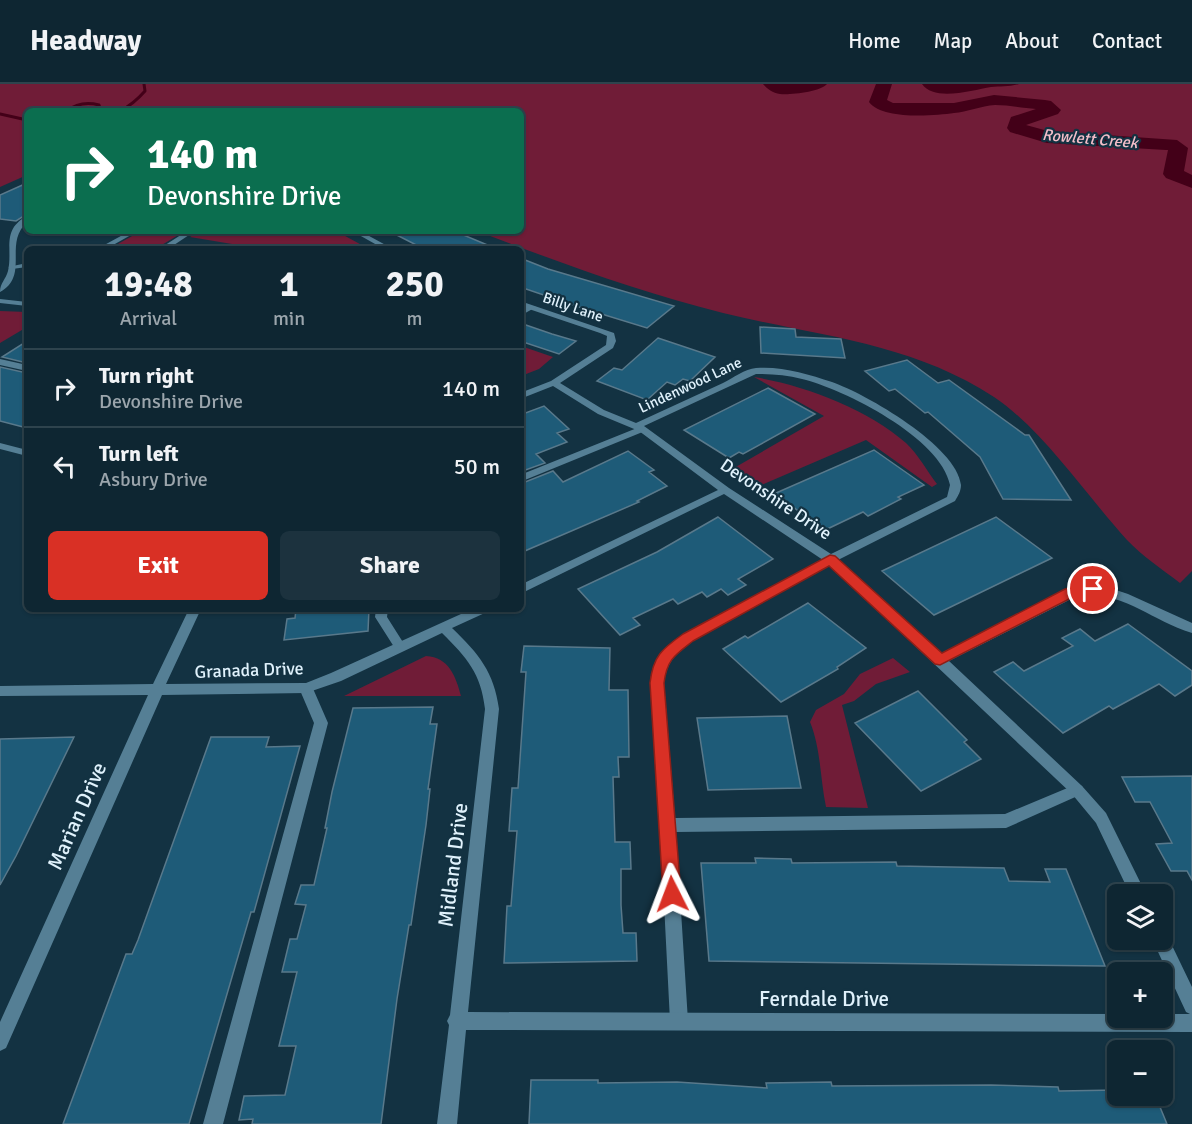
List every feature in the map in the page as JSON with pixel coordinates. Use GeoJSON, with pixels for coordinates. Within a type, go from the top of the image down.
{"type":"FeatureCollection","features":[{"type":"Feature","properties":{"kind":"street"},"geometry":{"type":"LineString","coordinates":[[0,290],[10,278],[12,267],[10,246],[17,226],[24,220]]}},
{"type":"Feature","properties":{"kind":"street"},"geometry":{"type":"LineString","coordinates":[[107,246],[129,234]]}},
{"type":"Feature","properties":{"kind":"street"},"geometry":{"type":"LineString","coordinates":[[168,246],[187,234]]}},
{"type":"Feature","properties":{"kind":"street"},"geometry":{"type":"LineString","coordinates":[[361,234],[383,246]]}},
{"type":"Feature","properties":{"kind":"street"},"geometry":{"type":"LineString","coordinates":[[12,267],[24,265]]}},
{"type":"Feature","properties":{"kind":"street"},"geometry":{"type":"LineString","coordinates":[[0,301],[24,304]]}},
{"type":"Feature","properties":{"kind":"street","name":"Billy Lane"},"geometry":{"type":"LineString","coordinates":[[524,304],[611,335],[610,346],[554,383]]}},
{"type":"Feature","properties":{"kind":"street"},"geometry":{"type":"LineString","coordinates":[[524,312],[532,307]]}},
{"type":"Feature","properties":{"kind":"street"},"geometry":{"type":"LineString","coordinates":[[0,362],[24,367]]}},
{"type":"Feature","properties":{"kind":"street","name":"Lindenwood Lane"},"geometry":{"type":"LineString","coordinates":[[524,477],[640,428],[755,371],[765,370],[795,375],[829,385],[870,402],[898,419],[918,434],[940,457],[956,479],[956,493],[951,499],[830,560]]}},
{"type":"Feature","properties":{"kind":"street"},"geometry":{"type":"LineString","coordinates":[[524,394],[554,383]]}},
{"type":"Feature","properties":{"kind":"street","name":"Devonshire Drive"},"geometry":{"type":"LineString","coordinates":[[554,383],[601,412],[640,428],[725,490],[830,560],[1077,790],[1101,818],[1133,884]]}},
{"type":"Feature","properties":{"kind":"street"},"geometry":{"type":"LineString","coordinates":[[0,446],[24,452]]}},
{"type":"Feature","properties":{"kind":"street"},"geometry":{"type":"LineString","coordinates":[[524,589],[725,490]]}},
{"type":"Feature","properties":{"kind":"street"},"geometry":{"type":"LineString","coordinates":[[679,1021],[657,683],[659,666],[668,653],[688,637],[830,560]]}},
{"type":"Feature","properties":{"kind":"street"},"geometry":{"type":"LineString","coordinates":[[940,660],[1080,589],[1098,589],[1118,594],[1192,628]]}},
{"type":"Feature","properties":{"kind":"street","name":"Marian Drive"},"geometry":{"type":"LineString","coordinates":[[0,1042],[194,612]]}},
{"type":"Feature","properties":{"kind":"street"},"geometry":{"type":"LineString","coordinates":[[382,612],[381,617],[400,647]]}},
{"type":"Feature","properties":{"kind":"street","name":"Granada Drive"},"geometry":{"type":"LineString","coordinates":[[0,691],[306,688],[477,612]]}},
{"type":"Feature","properties":{"kind":"street","name":"Midland Drive"},"geometry":{"type":"LineString","coordinates":[[444,628],[474,657],[490,686],[492,709],[456,1021],[447,1124]]}},
{"type":"Feature","properties":{"kind":"street"},"geometry":{"type":"LineString","coordinates":[[213,1124],[321,723],[306,688]]}},
{"type":"Feature","properties":{"kind":"street"},"geometry":{"type":"LineString","coordinates":[[668,825],[1006,822],[1077,790]]}},
{"type":"Feature","properties":{"kind":"street"},"geometry":{"type":"LineString","coordinates":[[1165,950],[1192,1006]]}},
{"type":"Feature","properties":{"kind":"street","name":"Ferndale Drive"},"geometry":{"type":"LineString","coordinates":[[456,1021],[1192,1023]]}},
{"type":"Feature","properties":{"kind":"shaded area"},"geometry":{"type":"Polygon","coordinates":[[[0,84],[1192,84],[1192,571],[1180,583],[1139,551],[1029,427],[994,397],[962,379],[896,352],[723,313],[661,296],[485,234],[524,234],[524,108],[24,108],[24,176],[0,187],[0,84]]]}},
{"type":"Feature","properties":{"kind":"shaded area"},"geometry":{"type":"Polygon","coordinates":[[[922,84],[1019,84],[944,94],[928,89],[922,84]]]}},
{"type":"Feature","properties":{"kind":"shaded area"},"geometry":{"type":"Polygon","coordinates":[[[136,234],[180,234],[160,246],[114,246],[136,234]]]}},
{"type":"Feature","properties":{"kind":"shaded area"},"geometry":{"type":"Polygon","coordinates":[[[194,234],[342,234],[364,246],[244,246],[190,237],[194,234]]]}},
{"type":"Feature","properties":{"kind":"shaded area"},"geometry":{"type":"Polygon","coordinates":[[[0,311],[24,312],[24,329],[0,343],[0,311]]]}},
{"type":"Feature","properties":{"kind":"shaded area"},"geometry":{"type":"Polygon","coordinates":[[[524,347],[553,357],[539,369],[524,375],[524,347]]]}},
{"type":"Feature","properties":{"kind":"shaded area"},"geometry":{"type":"Polygon","coordinates":[[[754,377],[814,392],[873,419],[910,447],[937,484],[932,487],[866,440],[759,486],[734,468],[824,416],[754,377]]]}},
{"type":"Feature","properties":{"kind":"shaded area"},"geometry":{"type":"Polygon","coordinates":[[[426,656],[434,657],[446,664],[454,675],[461,696],[344,696],[426,656]]]}},
{"type":"Feature","properties":{"kind":"shaded area"},"geometry":{"type":"Polygon","coordinates":[[[893,658],[910,672],[876,684],[854,701],[842,705],[868,808],[826,807],[818,753],[810,722],[816,710],[844,694],[860,674],[893,658]]]}},
{"type":"Feature","properties":{"kind":"building"},"geometry":{"type":"Polygon","coordinates":[[[24,184],[24,216],[16,221],[0,219],[0,195],[24,184]]]}},
{"type":"Feature","properties":{"kind":"building"},"geometry":{"type":"Polygon","coordinates":[[[395,234],[461,234],[490,246],[418,246],[395,234]]]}},
{"type":"Feature","properties":{"kind":"building"},"geometry":{"type":"Polygon","coordinates":[[[524,260],[548,269],[674,306],[647,328],[524,288],[524,260]]]}},
{"type":"Feature","properties":{"kind":"building"},"geometry":{"type":"Polygon","coordinates":[[[524,324],[576,341],[559,354],[524,342],[524,324]]]}},
{"type":"Feature","properties":{"kind":"building"},"geometry":{"type":"Polygon","coordinates":[[[760,327],[795,329],[796,337],[841,339],[845,358],[761,353],[760,327]]]}},
{"type":"Feature","properties":{"kind":"building"},"geometry":{"type":"Polygon","coordinates":[[[658,338],[715,357],[690,381],[683,379],[675,385],[667,382],[647,400],[597,381],[614,368],[622,370],[658,338]]]}},
{"type":"Feature","properties":{"kind":"building"},"geometry":{"type":"Polygon","coordinates":[[[24,343],[24,362],[2,357],[24,343]]]}},
{"type":"Feature","properties":{"kind":"building"},"geometry":{"type":"Polygon","coordinates":[[[907,360],[938,383],[949,380],[1025,435],[1029,435],[1071,500],[1003,499],[980,457],[928,412],[925,413],[895,389],[889,391],[865,371],[907,360]]]}},
{"type":"Feature","properties":{"kind":"building"},"geometry":{"type":"Polygon","coordinates":[[[0,367],[24,372],[24,427],[0,421],[0,367]]]}},
{"type":"Feature","properties":{"kind":"building"},"geometry":{"type":"Polygon","coordinates":[[[768,388],[815,414],[743,454],[739,452],[729,458],[684,430],[768,388]]]}},
{"type":"Feature","properties":{"kind":"building"},"geometry":{"type":"Polygon","coordinates":[[[544,406],[569,429],[557,433],[567,442],[536,454],[545,463],[524,471],[524,414],[544,406]]]}},
{"type":"Feature","properties":{"kind":"building"},"geometry":{"type":"Polygon","coordinates":[[[874,450],[924,485],[898,497],[901,499],[868,516],[863,512],[823,531],[776,493],[874,450]]]}},
{"type":"Feature","properties":{"kind":"building"},"geometry":{"type":"Polygon","coordinates":[[[628,451],[654,470],[649,472],[667,486],[637,501],[639,502],[524,551],[524,482],[553,471],[563,482],[628,451]]]}},
{"type":"Feature","properties":{"kind":"building"},"geometry":{"type":"Polygon","coordinates":[[[718,517],[773,559],[738,579],[746,585],[728,595],[721,589],[707,597],[702,592],[678,604],[673,599],[633,618],[640,625],[620,635],[578,589],[657,552],[718,517]]]}},
{"type":"Feature","properties":{"kind":"building"},"geometry":{"type":"Polygon","coordinates":[[[996,517],[1052,558],[934,615],[882,571],[996,517]]]}},
{"type":"Feature","properties":{"kind":"building"},"geometry":{"type":"Polygon","coordinates":[[[808,603],[866,648],[837,667],[838,669],[781,702],[723,649],[745,636],[748,638],[808,603]]]}},
{"type":"Feature","properties":{"kind":"building"},"geometry":{"type":"Polygon","coordinates":[[[296,612],[369,612],[368,631],[284,640],[287,619],[295,618],[296,612]]]}},
{"type":"Feature","properties":{"kind":"building"},"geometry":{"type":"Polygon","coordinates":[[[1128,624],[1192,671],[1192,685],[1175,696],[1159,684],[1113,709],[1109,706],[1063,733],[994,672],[1013,662],[1024,671],[1073,646],[1062,638],[1080,629],[1095,641],[1128,624]]]}},
{"type":"Feature","properties":{"kind":"building"},"geometry":{"type":"Polygon","coordinates":[[[524,646],[610,648],[609,690],[628,690],[629,757],[618,757],[619,777],[613,777],[615,842],[630,842],[631,869],[621,869],[621,905],[623,933],[636,933],[637,961],[504,963],[507,906],[511,906],[517,831],[509,831],[512,788],[518,788],[526,672],[521,672],[524,646]]]}},
{"type":"Feature","properties":{"kind":"building"},"geometry":{"type":"Polygon","coordinates":[[[918,691],[967,740],[964,742],[981,759],[921,791],[855,723],[918,691]]]}},
{"type":"Feature","properties":{"kind":"building"},"geometry":{"type":"Polygon","coordinates":[[[433,707],[430,724],[437,724],[428,789],[430,789],[426,825],[397,999],[381,1124],[252,1124],[253,1119],[239,1120],[244,1096],[285,1095],[296,1046],[279,1046],[297,972],[282,972],[290,939],[297,939],[306,905],[295,904],[301,885],[314,885],[327,828],[325,828],[332,792],[353,708],[433,707]]]}},
{"type":"Feature","properties":{"kind":"building"},"geometry":{"type":"Polygon","coordinates":[[[787,716],[801,788],[708,790],[697,718],[787,716]]]}},
{"type":"Feature","properties":{"kind":"building"},"geometry":{"type":"Polygon","coordinates":[[[74,737],[16,856],[0,885],[0,739],[74,737]]]}},
{"type":"Feature","properties":{"kind":"building"},"geometry":{"type":"Polygon","coordinates":[[[211,737],[269,737],[266,747],[300,746],[254,912],[251,912],[189,1124],[63,1124],[126,954],[132,954],[138,940],[211,737]]]}},
{"type":"Feature","properties":{"kind":"building"},"geometry":{"type":"Polygon","coordinates":[[[1192,776],[1192,880],[1187,871],[1171,871],[1156,844],[1172,843],[1150,802],[1135,802],[1122,777],[1192,776]]]}},
{"type":"Feature","properties":{"kind":"building"},"geometry":{"type":"Polygon","coordinates":[[[755,858],[791,859],[792,863],[896,862],[897,866],[1004,868],[1009,881],[1050,882],[1045,869],[1066,869],[1105,966],[709,961],[701,863],[756,863],[755,858]]]}},
{"type":"Feature","properties":{"kind":"building"},"geometry":{"type":"Polygon","coordinates":[[[531,1080],[598,1080],[598,1083],[677,1082],[767,1088],[766,1083],[831,1082],[832,1086],[991,1085],[1058,1087],[1059,1091],[1107,1090],[1107,1106],[1160,1106],[1167,1124],[529,1124],[531,1080]]]}},
{"type":"Feature","properties":{"kind":"waterway"},"geometry":{"type":"LineString","coordinates":[[125,108],[145,91],[144,84]]}},
{"type":"Feature","properties":{"kind":"waterway","name":"Rowlett Creek"},"geometry":{"type":"LineString","coordinates":[[771,84],[781,89],[819,84]]}},
{"type":"Feature","properties":{"kind":"waterway","name":"Rowlett Creek"},"geometry":{"type":"LineString","coordinates":[[884,84],[878,102],[889,108],[910,110],[954,108],[994,100],[1045,105],[1052,110],[1017,121],[1016,128],[1047,137],[1170,144],[1178,148],[1173,174],[1192,182]]}},
{"type":"Feature","properties":{"kind":"waterway"},"geometry":{"type":"LineString","coordinates":[[72,108],[86,103],[99,105],[100,108]]}},
{"type":"Feature","properties":{"kind":"waterway"},"geometry":{"type":"LineString","coordinates":[[0,114],[24,119]]}},
{"type":"Feature","properties":{"kind":"route"},"geometry":{"type":"LineString","coordinates":[[672,894],[657,683],[659,666],[668,653],[688,637],[830,560],[940,660],[1070,593],[1080,589],[1093,589]]}}]}
